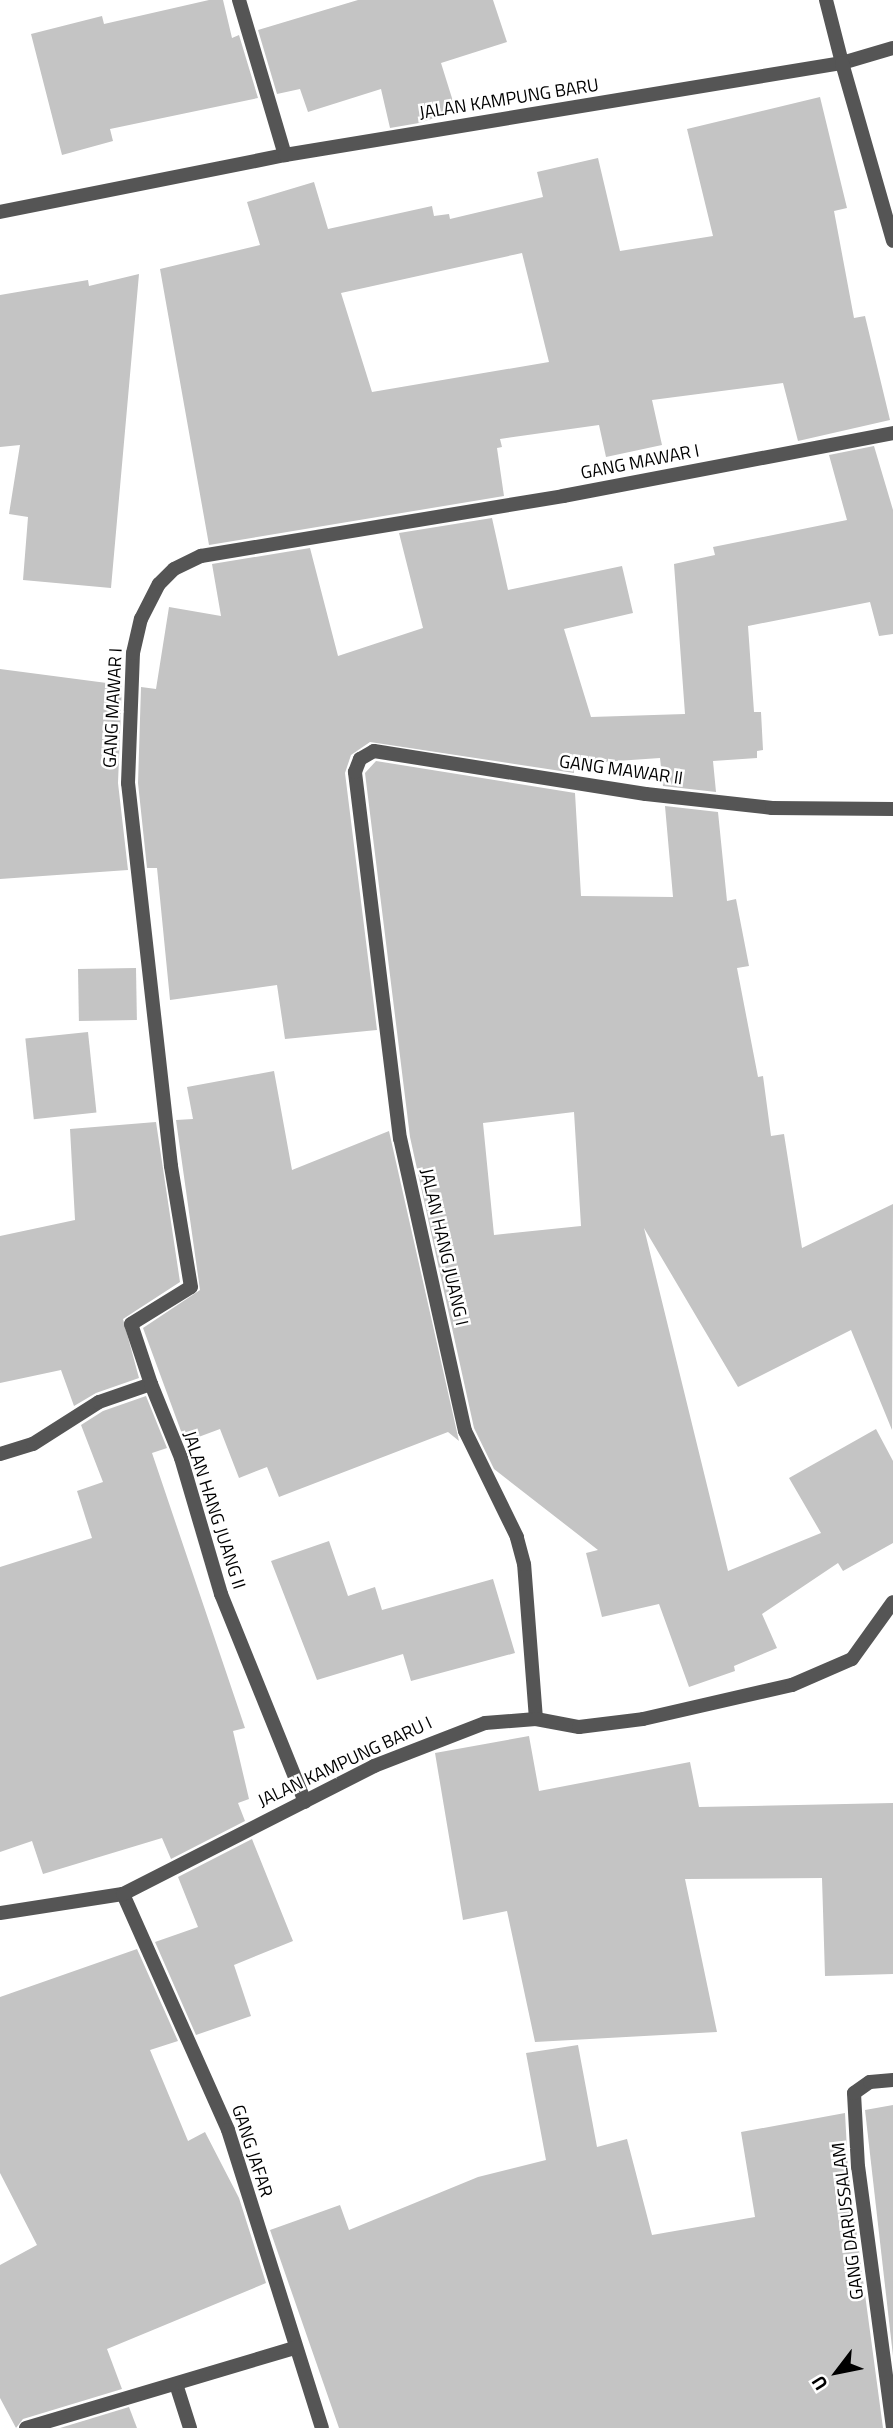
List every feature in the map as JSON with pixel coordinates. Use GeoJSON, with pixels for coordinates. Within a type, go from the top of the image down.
{"type":"FeatureCollection","features":[{"type":"Feature","properties":{"kind":"street"},"geometry":{"type":"LineString","coordinates":[[239,0],[285,155]]}},
{"type":"Feature","properties":{"kind":"street"},"geometry":{"type":"LineString","coordinates":[[826,0],[893,241]]}},
{"type":"Feature","properties":{"kind":"street","name":"JALAN KAMPUNG BARU"},"geometry":{"type":"LineString","coordinates":[[0,212],[285,155],[842,63],[893,48]]}},
{"type":"Feature","properties":{"kind":"street","name":"GANG MAWAR I"},"geometry":{"type":"LineString","coordinates":[[151,1384],[131,1324],[191,1287],[171,1166],[128,783],[133,653],[141,619],[159,584],[174,569],[201,556],[564,496],[893,433]]}},
{"type":"Feature","properties":{"kind":"street","name":"GANG MAWAR II"},"geometry":{"type":"LineString","coordinates":[[355,772],[360,759],[374,751],[646,794],[772,808],[893,809]]}},
{"type":"Feature","properties":{"kind":"street","name":"JALAN HANG JUANG I"},"geometry":{"type":"LineString","coordinates":[[355,772],[400,1139],[465,1431],[517,1538],[524,1564],[536,1718]]}},
{"type":"Feature","properties":{"kind":"street"},"geometry":{"type":"LineString","coordinates":[[0,1454],[33,1444],[99,1402],[151,1384]]}},
{"type":"Feature","properties":{"kind":"street","name":"JALAN HANG JUANG II"},"geometry":{"type":"LineString","coordinates":[[151,1384],[181,1458],[221,1594],[306,1802]]}},
{"type":"Feature","properties":{"kind":"street","name":"JALAN KAMPUNG BARU I"},"geometry":{"type":"LineString","coordinates":[[0,1913],[123,1894],[436,1739],[485,1723],[536,1718],[579,1727],[643,1719],[792,1685],[852,1659],[893,1602]]}},
{"type":"Feature","properties":{"kind":"street","name":"GANG JAFAR"},"geometry":{"type":"LineString","coordinates":[[123,1894],[228,2130],[322,2428]]}},
{"type":"Feature","properties":{"kind":"street","name":"GANG DARUSSALAM"},"geometry":{"type":"LineString","coordinates":[[893,2080],[870,2082],[854,2093],[859,2167],[893,2428]]}},
{"type":"Feature","properties":{"kind":"street"},"geometry":{"type":"LineString","coordinates":[[26,2428],[295,2348]]}},
{"type":"Feature","properties":{"kind":"street"},"geometry":{"type":"LineString","coordinates":[[176,2384],[190,2428]]}},
{"type":"Feature","properties":{"kind":"building"},"geometry":{"type":"Polygon","coordinates":[[[209,0],[223,0],[232,38],[239,35],[258,98],[110,129],[113,141],[62,155],[31,34],[102,16],[104,24],[209,0]]]}},
{"type":"Feature","properties":{"kind":"building"},"geometry":{"type":"Polygon","coordinates":[[[358,0],[493,0],[507,42],[441,63],[456,111],[419,123],[390,128],[381,89],[308,112],[300,89],[277,94],[258,30],[358,0]]]}},
{"type":"Feature","properties":{"kind":"building"},"geometry":{"type":"Polygon","coordinates":[[[820,97],[847,208],[834,211],[854,318],[865,316],[890,420],[798,441],[783,383],[652,400],[662,445],[606,457],[599,425],[500,439],[502,447],[497,448],[504,496],[209,545],[160,269],[260,245],[247,202],[314,182],[328,229],[432,206],[434,216],[449,214],[450,219],[543,197],[537,172],[598,158],[620,251],[713,236],[687,129],[820,97]],[[522,253],[341,293],[372,392],[549,362],[522,253]]]}},
{"type":"Feature","properties":{"kind":"building"},"geometry":{"type":"Polygon","coordinates":[[[139,274],[111,588],[23,580],[28,517],[9,514],[20,445],[0,447],[0,295],[88,280],[89,286],[139,274]]]}},
{"type":"Feature","properties":{"kind":"building"},"geometry":{"type":"Polygon","coordinates":[[[874,446],[893,510],[893,634],[879,636],[870,602],[748,626],[754,712],[761,712],[763,750],[757,751],[757,758],[713,761],[716,792],[663,786],[660,758],[573,764],[574,773],[370,742],[351,755],[345,773],[377,1030],[285,1039],[277,985],[170,1000],[157,868],[147,868],[138,783],[141,687],[156,689],[169,607],[221,616],[212,564],[310,548],[338,656],[423,628],[399,533],[492,518],[508,590],[622,566],[633,613],[564,629],[591,717],[685,714],[674,564],[715,555],[713,547],[847,520],[829,455],[874,446]]]}},
{"type":"Feature","properties":{"kind":"building"},"geometry":{"type":"Polygon","coordinates":[[[0,669],[122,685],[118,783],[128,870],[0,879],[0,669]]]}},
{"type":"Feature","properties":{"kind":"building"},"geometry":{"type":"Polygon","coordinates":[[[376,761],[575,793],[581,896],[673,897],[665,806],[718,812],[727,901],[736,899],[749,966],[737,968],[758,1077],[763,1076],[771,1136],[784,1134],[802,1248],[893,1204],[892,1430],[851,1330],[738,1387],[644,1228],[728,1571],[821,1533],[789,1478],[876,1429],[893,1461],[893,1543],[843,1571],[838,1563],[762,1614],[777,1648],[734,1666],[735,1671],[689,1687],[659,1604],[602,1617],[586,1553],[598,1550],[494,1469],[474,1428],[410,1137],[365,773],[376,761]],[[574,1112],[483,1123],[494,1235],[581,1226],[574,1112]]]}},
{"type":"Feature","properties":{"kind":"building"},"geometry":{"type":"Polygon","coordinates":[[[136,968],[137,1020],[79,1021],[78,969],[136,968]]]}},
{"type":"Feature","properties":{"kind":"building"},"geometry":{"type":"Polygon","coordinates":[[[88,1032],[96,1113],[34,1119],[25,1039],[88,1032]]]}},
{"type":"Feature","properties":{"kind":"building"},"geometry":{"type":"Polygon","coordinates":[[[274,1071],[292,1170],[389,1131],[459,1441],[448,1432],[279,1497],[267,1467],[239,1478],[220,1429],[185,1442],[143,1328],[200,1290],[176,1120],[193,1119],[187,1087],[274,1071]]]}},
{"type":"Feature","properties":{"kind":"building"},"geometry":{"type":"Polygon","coordinates":[[[156,1122],[180,1282],[123,1319],[139,1378],[96,1393],[74,1406],[61,1370],[0,1383],[0,1236],[75,1220],[70,1129],[156,1122]]]}},
{"type":"Feature","properties":{"kind":"building"},"geometry":{"type":"Polygon","coordinates":[[[146,1396],[167,1448],[152,1453],[245,1728],[233,1731],[249,1799],[238,1803],[245,1821],[171,1859],[162,1838],[43,1874],[32,1841],[0,1852],[0,1567],[92,1538],[77,1491],[103,1482],[81,1425],[103,1411],[146,1396]]]}},
{"type":"Feature","properties":{"kind":"building"},"geometry":{"type":"Polygon","coordinates":[[[329,1541],[348,1596],[375,1587],[382,1610],[493,1579],[515,1653],[411,1681],[403,1654],[317,1680],[271,1561],[329,1541]]]}},
{"type":"Feature","properties":{"kind":"building"},"geometry":{"type":"Polygon","coordinates":[[[529,1736],[539,1791],[690,1762],[699,1807],[893,1803],[893,1974],[825,1976],[822,1878],[685,1879],[717,2032],[535,2042],[507,1911],[463,1920],[435,1753],[529,1736]]]}},
{"type":"Feature","properties":{"kind":"building"},"geometry":{"type":"Polygon","coordinates":[[[252,1839],[293,1941],[234,1965],[251,2016],[196,2035],[155,1942],[198,1927],[178,1877],[252,1839]]]}},
{"type":"Feature","properties":{"kind":"building"},"geometry":{"type":"Polygon","coordinates":[[[137,1949],[178,2041],[150,2050],[188,2141],[205,2132],[239,2198],[266,2283],[107,2349],[122,2389],[23,2419],[16,2428],[0,2398],[0,2265],[37,2245],[0,2173],[0,1997],[137,1949]]]}},
{"type":"Feature","properties":{"kind":"building"},"geometry":{"type":"Polygon","coordinates":[[[578,2045],[597,2147],[627,2139],[652,2235],[755,2217],[741,2132],[845,2113],[848,2168],[883,2428],[339,2428],[270,2230],[340,2205],[349,2230],[478,2177],[546,2160],[526,2053],[578,2045]]]}},
{"type":"Feature","properties":{"kind":"building"},"geometry":{"type":"Polygon","coordinates":[[[893,2105],[893,2356],[865,2110],[893,2105]]]}},
{"type":"Feature","properties":{"kind":"building"},"geometry":{"type":"Polygon","coordinates":[[[129,2407],[137,2428],[60,2428],[129,2407]]]}}]}
